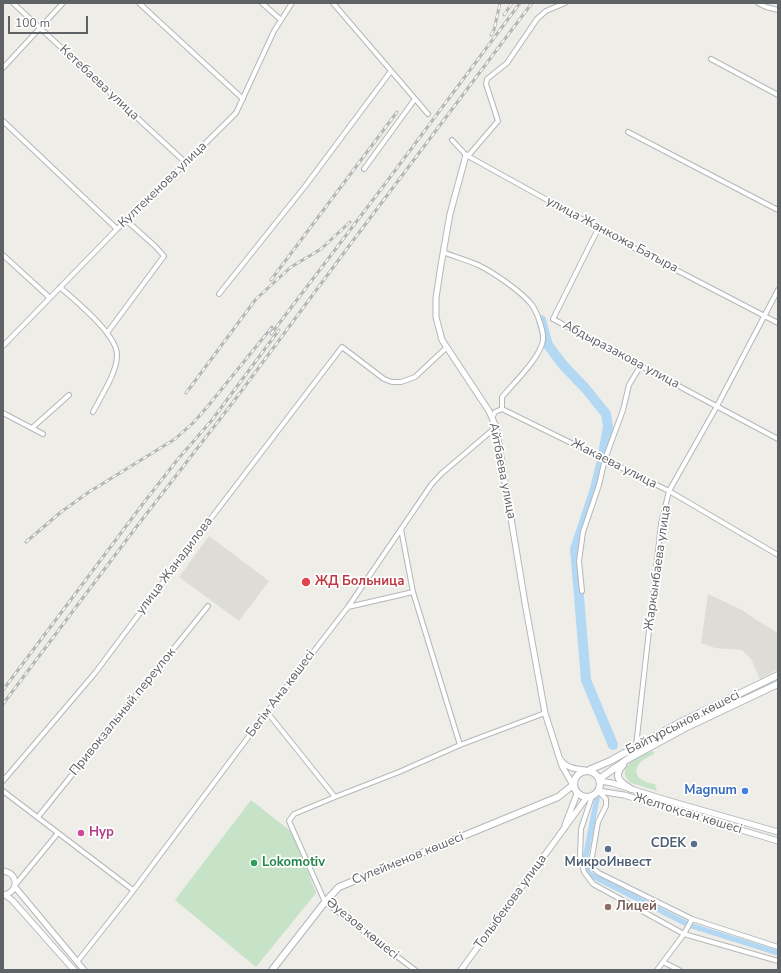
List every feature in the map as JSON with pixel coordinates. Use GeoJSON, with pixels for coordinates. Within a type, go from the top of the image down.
{"type":"FeatureCollection","features":[{"type":"Feature","properties":{"kind":"main road","name":"Байтұрсынов көшесі"},"geometry":{"type":"LineString","coordinates":[[587,770],[778,675]]}},
{"type":"Feature","properties":{"kind":"main road","name":"Байтұрсынов көшесі"},"geometry":{"type":"LineString","coordinates":[[600,780],[636,754],[685,728],[778,684]]}},
{"type":"Feature","properties":{"kind":"main road"},"geometry":{"type":"LineString","coordinates":[[628,759],[619,770],[618,777],[622,783],[632,789]]}},
{"type":"Feature","properties":{"kind":"main road"},"geometry":{"type":"LineString","coordinates":[[587,770],[595,773],[600,780],[598,791],[589,797],[577,794],[573,785],[577,774],[587,770]]}},
{"type":"Feature","properties":{"kind":"main road","name":"Сүлейменов көшесі"},"geometry":{"type":"LineString","coordinates":[[272,970],[325,902],[339,887],[558,797],[573,785]]}},
{"type":"Feature","properties":{"kind":"street","name":"Кетебаева улица"},"geometry":{"type":"LineString","coordinates":[[13,3],[186,163]]}},
{"type":"Feature","properties":{"kind":"street"},"geometry":{"type":"LineString","coordinates":[[3,68],[63,3]]}},
{"type":"Feature","properties":{"kind":"street"},"geometry":{"type":"LineString","coordinates":[[139,3],[243,99]]}},
{"type":"Feature","properties":{"kind":"street"},"geometry":{"type":"LineString","coordinates":[[262,3],[281,20]]}},
{"type":"Feature","properties":{"kind":"street","name":"Култекенова улица"},"geometry":{"type":"LineString","coordinates":[[3,346],[117,229],[127,221],[236,113],[252,75],[274,31],[292,3]]}},
{"type":"Feature","properties":{"kind":"street"},"geometry":{"type":"LineString","coordinates":[[333,3],[428,114]]}},
{"type":"Feature","properties":{"kind":"street"},"geometry":{"type":"LineString","coordinates":[[467,156],[498,121],[486,84],[487,79],[507,63],[537,19],[546,10],[565,3]]}},
{"type":"Feature","properties":{"kind":"street"},"geometry":{"type":"LineString","coordinates":[[758,3],[778,10]]}},
{"type":"Feature","properties":{"kind":"street"},"geometry":{"type":"LineString","coordinates":[[711,59],[778,95]]}},
{"type":"Feature","properties":{"kind":"street"},"geometry":{"type":"LineString","coordinates":[[219,294],[306,185],[391,71]]}},
{"type":"Feature","properties":{"kind":"street"},"geometry":{"type":"LineString","coordinates":[[364,170],[415,99]]}},
{"type":"Feature","properties":{"kind":"street"},"geometry":{"type":"LineString","coordinates":[[3,121],[117,229]]}},
{"type":"Feature","properties":{"kind":"street"},"geometry":{"type":"LineString","coordinates":[[628,132],[778,210]]}},
{"type":"Feature","properties":{"kind":"street","name":"улица Жанкожа Батыра"},"geometry":{"type":"LineString","coordinates":[[452,140],[467,156],[632,248],[778,323]]}},
{"type":"Feature","properties":{"kind":"street","name":"Айтбаева улица"},"geometry":{"type":"LineString","coordinates":[[467,156],[450,214],[443,252],[435,308],[437,324],[440,334],[447,347],[489,411],[496,427],[524,603],[545,713],[562,766],[573,785]]}},
{"type":"Feature","properties":{"kind":"street"},"geometry":{"type":"LineString","coordinates":[[107,333],[164,256],[156,246],[127,221]]}},
{"type":"Feature","properties":{"kind":"street","name":"Абдыразакова улица"},"geometry":{"type":"LineString","coordinates":[[598,229],[553,319],[778,439]]}},
{"type":"Feature","properties":{"kind":"street"},"geometry":{"type":"LineString","coordinates":[[443,252],[479,266],[508,283],[532,305],[540,323],[543,340],[536,356],[525,372],[502,397],[502,409],[495,412],[492,418]]}},
{"type":"Feature","properties":{"kind":"street"},"geometry":{"type":"LineString","coordinates":[[3,255],[50,298]]}},
{"type":"Feature","properties":{"kind":"street"},"geometry":{"type":"LineString","coordinates":[[60,287],[107,333],[115,344],[117,355],[113,373],[93,412]]}},
{"type":"Feature","properties":{"kind":"street","name":"Жаркынбаева улица"},"geometry":{"type":"LineString","coordinates":[[636,754],[661,524],[669,491],[717,406],[778,290]]}},
{"type":"Feature","properties":{"kind":"street","name":"улица Жанадилова"},"geometry":{"type":"LineString","coordinates":[[3,781],[95,673],[342,347],[384,378],[392,382],[401,382],[415,377],[447,347]]}},
{"type":"Feature","properties":{"kind":"street"},"geometry":{"type":"LineString","coordinates":[[582,592],[579,561],[583,532],[599,485],[605,459],[623,410],[629,385],[641,366]]}},
{"type":"Feature","properties":{"kind":"street"},"geometry":{"type":"LineString","coordinates":[[32,428],[69,395]]}},
{"type":"Feature","properties":{"kind":"street","name":"Жакаева улица"},"geometry":{"type":"LineString","coordinates":[[502,409],[669,491],[778,555]]}},
{"type":"Feature","properties":{"kind":"street"},"geometry":{"type":"LineString","coordinates":[[3,413],[43,434]]}},
{"type":"Feature","properties":{"kind":"street","name":"Бегім Ана көшесі"},"geometry":{"type":"LineString","coordinates":[[73,969],[348,607],[430,485],[496,427]]}},
{"type":"Feature","properties":{"kind":"street"},"geometry":{"type":"LineString","coordinates":[[401,528],[413,592],[460,745]]}},
{"type":"Feature","properties":{"kind":"street"},"geometry":{"type":"LineString","coordinates":[[348,607],[413,592]]}},
{"type":"Feature","properties":{"kind":"street","name":"Привокзальный переулок"},"geometry":{"type":"LineString","coordinates":[[38,818],[208,606]]}},
{"type":"Feature","properties":{"kind":"street"},"geometry":{"type":"LineString","coordinates":[[267,712],[335,796],[398,772],[460,745],[545,713]]}},
{"type":"Feature","properties":{"kind":"street"},"geometry":{"type":"LineString","coordinates":[[558,754],[563,763],[569,767],[587,770]]}},
{"type":"Feature","properties":{"kind":"street","name":"Желтоқсан көшесі"},"geometry":{"type":"LineString","coordinates":[[600,780],[778,832]]}},
{"type":"Feature","properties":{"kind":"street"},"geometry":{"type":"LineString","coordinates":[[3,791],[134,890]]}},
{"type":"Feature","properties":{"kind":"street"},"geometry":{"type":"LineString","coordinates":[[598,791],[606,799],[606,806],[598,822],[591,863],[594,869],[599,873],[692,919],[778,947]]}},
{"type":"Feature","properties":{"kind":"street","name":"Желтоқсан көшесі"},"geometry":{"type":"LineString","coordinates":[[598,791],[624,795],[778,841]]}},
{"type":"Feature","properties":{"kind":"street"},"geometry":{"type":"LineString","coordinates":[[562,834],[577,794]]}},
{"type":"Feature","properties":{"kind":"street","name":"Әуезов көшесі"},"geometry":{"type":"LineString","coordinates":[[335,796],[294,814],[289,821],[325,902],[415,970]]}},
{"type":"Feature","properties":{"kind":"street"},"geometry":{"type":"LineString","coordinates":[[562,834],[589,797]]}},
{"type":"Feature","properties":{"kind":"street"},"geometry":{"type":"LineString","coordinates":[[589,797],[581,829],[580,858],[584,872],[593,884],[684,934],[778,961]]}},
{"type":"Feature","properties":{"kind":"street"},"geometry":{"type":"LineString","coordinates":[[4,895],[10,894],[15,885],[58,833]]}},
{"type":"Feature","properties":{"kind":"street","name":"Толыбекова улица"},"geometry":{"type":"LineString","coordinates":[[461,970],[562,834]]}},
{"type":"Feature","properties":{"kind":"street"},"geometry":{"type":"LineString","coordinates":[[3,870],[13,875],[15,885],[84,970]]}},
{"type":"Feature","properties":{"kind":"street"},"geometry":{"type":"LineString","coordinates":[[4,895],[12,900],[73,969]]}},
{"type":"Feature","properties":{"kind":"street"},"geometry":{"type":"LineString","coordinates":[[657,970],[684,934],[692,919]]}},
{"type":"Feature","properties":{"kind":"street"},"geometry":{"type":"LineString","coordinates":[[663,962],[679,970]]}},
{"type":"Feature","properties":{"kind":"shaded area"},"geometry":{"type":"Polygon","coordinates":[[[209,536],[269,581],[239,621],[179,577],[209,536]]]}},
{"type":"Feature","properties":{"kind":"shaded area"},"geometry":{"type":"Polygon","coordinates":[[[708,594],[742,610],[778,633],[778,669],[760,679],[751,659],[742,650],[715,648],[701,643],[708,594]]]}},
{"type":"Feature","properties":{"kind":"green space"},"geometry":{"type":"Polygon","coordinates":[[[652,751],[654,754],[641,762],[636,772],[637,775],[643,780],[655,784],[657,791],[631,783],[626,777],[625,772],[626,767],[635,759],[652,751]]]}},
{"type":"Feature","properties":{"kind":"green space","name":"Lokomotiv"},"geometry":{"type":"Polygon","coordinates":[[[251,800],[293,833],[316,893],[256,967],[175,900],[251,800]]]}},
{"type":"Feature","properties":{"kind":"waterway"},"geometry":{"type":"LineString","coordinates":[[541,320],[548,345],[563,365],[586,389],[606,414],[608,427],[601,464],[595,489],[575,549],[586,680],[613,745]]}},
{"type":"Feature","properties":{"kind":"waterway"},"geometry":{"type":"LineString","coordinates":[[597,798],[585,860],[589,874],[689,925],[778,953]]}},
{"type":"Feature","properties":{"kind":"railway"},"geometry":{"type":"LineString","coordinates":[[491,35],[494,30],[500,3]]}},
{"type":"Feature","properties":{"kind":"railway"},"geometry":{"type":"LineString","coordinates":[[504,15],[512,3]]}},
{"type":"Feature","properties":{"kind":"railway"},"geometry":{"type":"LineString","coordinates":[[271,334],[520,3]]}},
{"type":"Feature","properties":{"kind":"railway"},"geometry":{"type":"LineString","coordinates":[[3,704],[134,530],[237,397],[532,3]]}},
{"type":"Feature","properties":{"kind":"railway"},"geometry":{"type":"LineString","coordinates":[[271,280],[397,112]]}},
{"type":"Feature","properties":{"kind":"railway"},"geometry":{"type":"LineString","coordinates":[[186,393],[256,299],[291,267],[321,249],[350,222]]}},
{"type":"Feature","properties":{"kind":"railway"},"geometry":{"type":"LineString","coordinates":[[26,542],[61,512],[89,492],[175,439],[193,423],[208,406],[272,327]]}},
{"type":"Feature","properties":{"kind":"railway"},"geometry":{"type":"LineString","coordinates":[[3,690],[145,501],[178,459],[212,420],[279,330]]}},
{"type":"Feature","properties":{"kind":"place","name":"ЖД Больница"},"geometry":{"type":"Point","coordinates":[306,582]}},
{"type":"Feature","properties":{"kind":"place","name":"Magnum"},"geometry":{"type":"Point","coordinates":[745,791]}},
{"type":"Feature","properties":{"kind":"place","name":"Нур"},"geometry":{"type":"Point","coordinates":[81,833]}},
{"type":"Feature","properties":{"kind":"place","name":"CDEK"},"geometry":{"type":"Point","coordinates":[694,844]}},
{"type":"Feature","properties":{"kind":"place","name":"МикроИнвест"},"geometry":{"type":"Point","coordinates":[608,849]}},
{"type":"Feature","properties":{"kind":"place","name":"Lokomotiv"},"geometry":{"type":"Point","coordinates":[254,863]}},
{"type":"Feature","properties":{"kind":"place","name":"Лицей"},"geometry":{"type":"Point","coordinates":[608,907]}}]}
